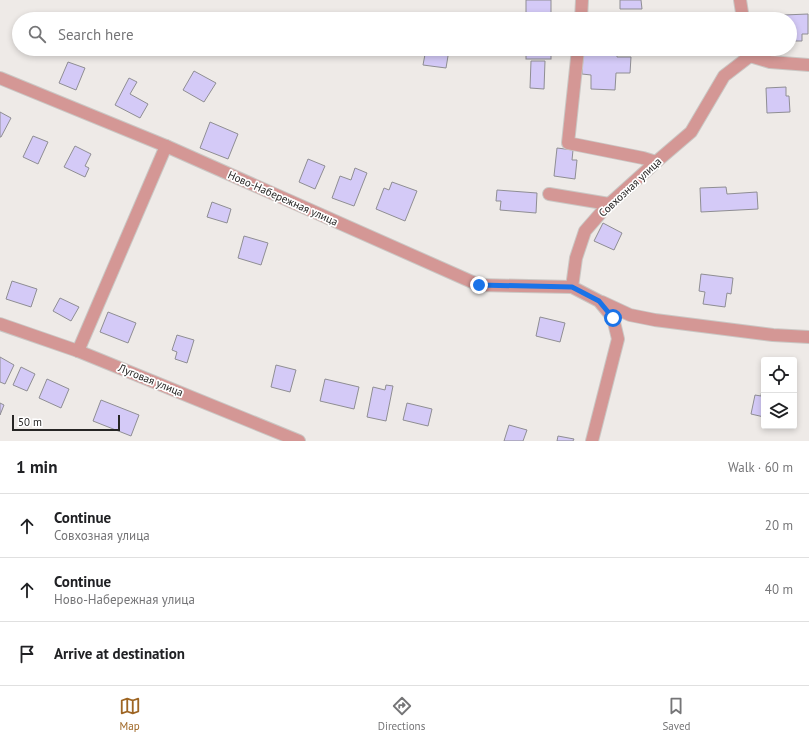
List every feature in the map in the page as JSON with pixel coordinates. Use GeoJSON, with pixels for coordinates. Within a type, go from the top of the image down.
{"type":"FeatureCollection","features":[{"type":"Feature","properties":{"kind":"street"},"geometry":{"type":"LineString","coordinates":[[581,12],[582,0]]}},
{"type":"Feature","properties":{"kind":"street"},"geometry":{"type":"LineString","coordinates":[[740,0],[741,12]]}},
{"type":"Feature","properties":{"kind":"street"},"geometry":{"type":"LineString","coordinates":[[577,56],[568,143],[656,162]]}},
{"type":"Feature","properties":{"kind":"street","name":"Совхозная улица"},"geometry":{"type":"LineString","coordinates":[[572,287],[576,258],[585,231],[609,204],[691,132],[724,76],[745,56]]}},
{"type":"Feature","properties":{"kind":"street","name":"Совхозная улица"},"geometry":{"type":"LineString","coordinates":[[757,56],[770,62],[809,65]]}},
{"type":"Feature","properties":{"kind":"street","name":"Ново-Набережная улица"},"geometry":{"type":"LineString","coordinates":[[0,78],[166,146],[479,285],[572,287]]}},
{"type":"Feature","properties":{"kind":"street"},"geometry":{"type":"LineString","coordinates":[[78,351],[166,146]]}},
{"type":"Feature","properties":{"kind":"street"},"geometry":{"type":"LineString","coordinates":[[549,194],[609,204]]}},
{"type":"Feature","properties":{"kind":"street"},"geometry":{"type":"LineString","coordinates":[[572,287],[630,315],[655,320],[809,337]]}},
{"type":"Feature","properties":{"kind":"street"},"geometry":{"type":"LineString","coordinates":[[592,441],[618,339],[613,318],[599,301]]}},
{"type":"Feature","properties":{"kind":"street","name":"Луговая улица"},"geometry":{"type":"LineString","coordinates":[[0,324],[78,351],[299,441]]}},
{"type":"Feature","properties":{"kind":"building"},"geometry":{"type":"Polygon","coordinates":[[[526,0],[551,0],[551,12],[526,12],[526,0]]]}},
{"type":"Feature","properties":{"kind":"building"},"geometry":{"type":"Polygon","coordinates":[[[620,0],[641,0],[642,9],[620,9],[620,0]]]}},
{"type":"Feature","properties":{"kind":"building"},"geometry":{"type":"Polygon","coordinates":[[[797,14],[808,14],[808,34],[802,34],[802,41],[797,41],[797,14]]]}},
{"type":"Feature","properties":{"kind":"building"},"geometry":{"type":"Polygon","coordinates":[[[425,56],[448,56],[446,68],[423,65],[425,56]]]}},
{"type":"Feature","properties":{"kind":"building"},"geometry":{"type":"Polygon","coordinates":[[[526,56],[551,56],[551,59],[526,59],[526,56]]]}},
{"type":"Feature","properties":{"kind":"building"},"geometry":{"type":"Polygon","coordinates":[[[583,56],[631,57],[630,73],[616,73],[615,90],[591,89],[591,75],[582,74],[583,56]]]}},
{"type":"Feature","properties":{"kind":"building"},"geometry":{"type":"Polygon","coordinates":[[[531,61],[545,61],[544,89],[530,88],[531,61]]]}},
{"type":"Feature","properties":{"kind":"building"},"geometry":{"type":"Polygon","coordinates":[[[68,62],[85,68],[76,90],[59,83],[68,62]]]}},
{"type":"Feature","properties":{"kind":"building"},"geometry":{"type":"Polygon","coordinates":[[[194,71],[216,83],[204,102],[183,90],[194,71]]]}},
{"type":"Feature","properties":{"kind":"building"},"geometry":{"type":"Polygon","coordinates":[[[129,78],[137,82],[130,94],[148,104],[140,118],[115,105],[129,78]]]}},
{"type":"Feature","properties":{"kind":"building"},"geometry":{"type":"Polygon","coordinates":[[[786,87],[786,96],[789,96],[790,112],[767,113],[766,88],[786,87]]]}},
{"type":"Feature","properties":{"kind":"building"},"geometry":{"type":"Polygon","coordinates":[[[0,112],[11,118],[1,137],[0,137],[0,112]]]}},
{"type":"Feature","properties":{"kind":"building"},"geometry":{"type":"Polygon","coordinates":[[[210,122],[238,134],[228,159],[200,148],[210,122]]]}},
{"type":"Feature","properties":{"kind":"building"},"geometry":{"type":"Polygon","coordinates":[[[33,136],[48,142],[38,164],[23,157],[33,136]]]}},
{"type":"Feature","properties":{"kind":"building"},"geometry":{"type":"Polygon","coordinates":[[[75,146],[91,154],[85,166],[89,168],[85,177],[64,167],[75,146]]]}},
{"type":"Feature","properties":{"kind":"building"},"geometry":{"type":"Polygon","coordinates":[[[557,148],[573,150],[572,160],[577,160],[575,179],[554,176],[557,148]]]}},
{"type":"Feature","properties":{"kind":"building"},"geometry":{"type":"Polygon","coordinates":[[[308,159],[325,166],[315,189],[299,182],[308,159]]]}},
{"type":"Feature","properties":{"kind":"building"},"geometry":{"type":"Polygon","coordinates":[[[355,168],[367,173],[354,206],[332,198],[340,176],[351,180],[355,168]]]}},
{"type":"Feature","properties":{"kind":"building"},"geometry":{"type":"Polygon","coordinates":[[[392,182],[417,191],[405,221],[376,209],[384,188],[389,190],[392,182]]]}},
{"type":"Feature","properties":{"kind":"building"},"geometry":{"type":"Polygon","coordinates":[[[726,187],[727,194],[757,192],[758,209],[701,212],[700,188],[726,187]]]}},
{"type":"Feature","properties":{"kind":"building"},"geometry":{"type":"Polygon","coordinates":[[[497,190],[537,193],[536,213],[500,210],[501,201],[496,201],[497,190]]]}},
{"type":"Feature","properties":{"kind":"building"},"geometry":{"type":"Polygon","coordinates":[[[212,202],[231,209],[227,223],[207,217],[212,202]]]}},
{"type":"Feature","properties":{"kind":"building"},"geometry":{"type":"Polygon","coordinates":[[[603,223],[622,233],[614,250],[594,241],[603,223]]]}},
{"type":"Feature","properties":{"kind":"building"},"geometry":{"type":"Polygon","coordinates":[[[244,236],[268,243],[261,265],[238,258],[244,236]]]}},
{"type":"Feature","properties":{"kind":"building"},"geometry":{"type":"Polygon","coordinates":[[[701,274],[733,278],[731,294],[727,293],[725,307],[703,304],[705,292],[699,291],[701,274]]]}},
{"type":"Feature","properties":{"kind":"building"},"geometry":{"type":"Polygon","coordinates":[[[12,281],[37,289],[31,307],[6,299],[12,281]]]}},
{"type":"Feature","properties":{"kind":"building"},"geometry":{"type":"Polygon","coordinates":[[[60,298],[79,307],[71,321],[53,311],[60,298]]]}},
{"type":"Feature","properties":{"kind":"building"},"geometry":{"type":"Polygon","coordinates":[[[108,312],[136,323],[128,343],[100,332],[108,312]]]}},
{"type":"Feature","properties":{"kind":"building"},"geometry":{"type":"Polygon","coordinates":[[[540,317],[565,323],[560,342],[536,336],[540,317]]]}},
{"type":"Feature","properties":{"kind":"building"},"geometry":{"type":"Polygon","coordinates":[[[177,335],[194,340],[187,363],[175,359],[177,352],[172,350],[177,335]]]}},
{"type":"Feature","properties":{"kind":"building"},"geometry":{"type":"Polygon","coordinates":[[[0,357],[14,365],[5,384],[0,382],[0,357]]]}},
{"type":"Feature","properties":{"kind":"building"},"geometry":{"type":"Polygon","coordinates":[[[276,365],[296,370],[290,392],[271,387],[276,365]]]}},
{"type":"Feature","properties":{"kind":"building"},"geometry":{"type":"Polygon","coordinates":[[[21,367],[35,374],[27,391],[13,385],[21,367]]]}},
{"type":"Feature","properties":{"kind":"building"},"geometry":{"type":"Polygon","coordinates":[[[47,379],[69,389],[61,408],[39,398],[47,379]]]}},
{"type":"Feature","properties":{"kind":"building"},"geometry":{"type":"Polygon","coordinates":[[[325,379],[359,387],[354,409],[320,401],[325,379]]]}},
{"type":"Feature","properties":{"kind":"building"},"geometry":{"type":"Polygon","coordinates":[[[386,385],[393,386],[386,421],[367,417],[373,387],[385,390],[386,385]]]}},
{"type":"Feature","properties":{"kind":"building"},"geometry":{"type":"Polygon","coordinates":[[[755,395],[761,396],[761,416],[751,414],[755,395]]]}},
{"type":"Feature","properties":{"kind":"building"},"geometry":{"type":"Polygon","coordinates":[[[101,400],[139,415],[131,436],[93,421],[101,400]]]}},
{"type":"Feature","properties":{"kind":"building"},"geometry":{"type":"Polygon","coordinates":[[[0,403],[4,405],[0,415],[0,403]]]}},
{"type":"Feature","properties":{"kind":"building"},"geometry":{"type":"Polygon","coordinates":[[[407,403],[432,409],[428,426],[403,420],[407,403]]]}},
{"type":"Feature","properties":{"kind":"building"},"geometry":{"type":"Polygon","coordinates":[[[509,425],[527,430],[523,441],[504,441],[509,425]]]}},
{"type":"Feature","properties":{"kind":"building"},"geometry":{"type":"Polygon","coordinates":[[[558,436],[574,439],[573,441],[557,441],[558,436]]]}},
{"type":"Feature","properties":{"kind":"route"},"geometry":{"type":"LineString","coordinates":[[479,285],[572,287],[599,301],[613,318]]}}]}
